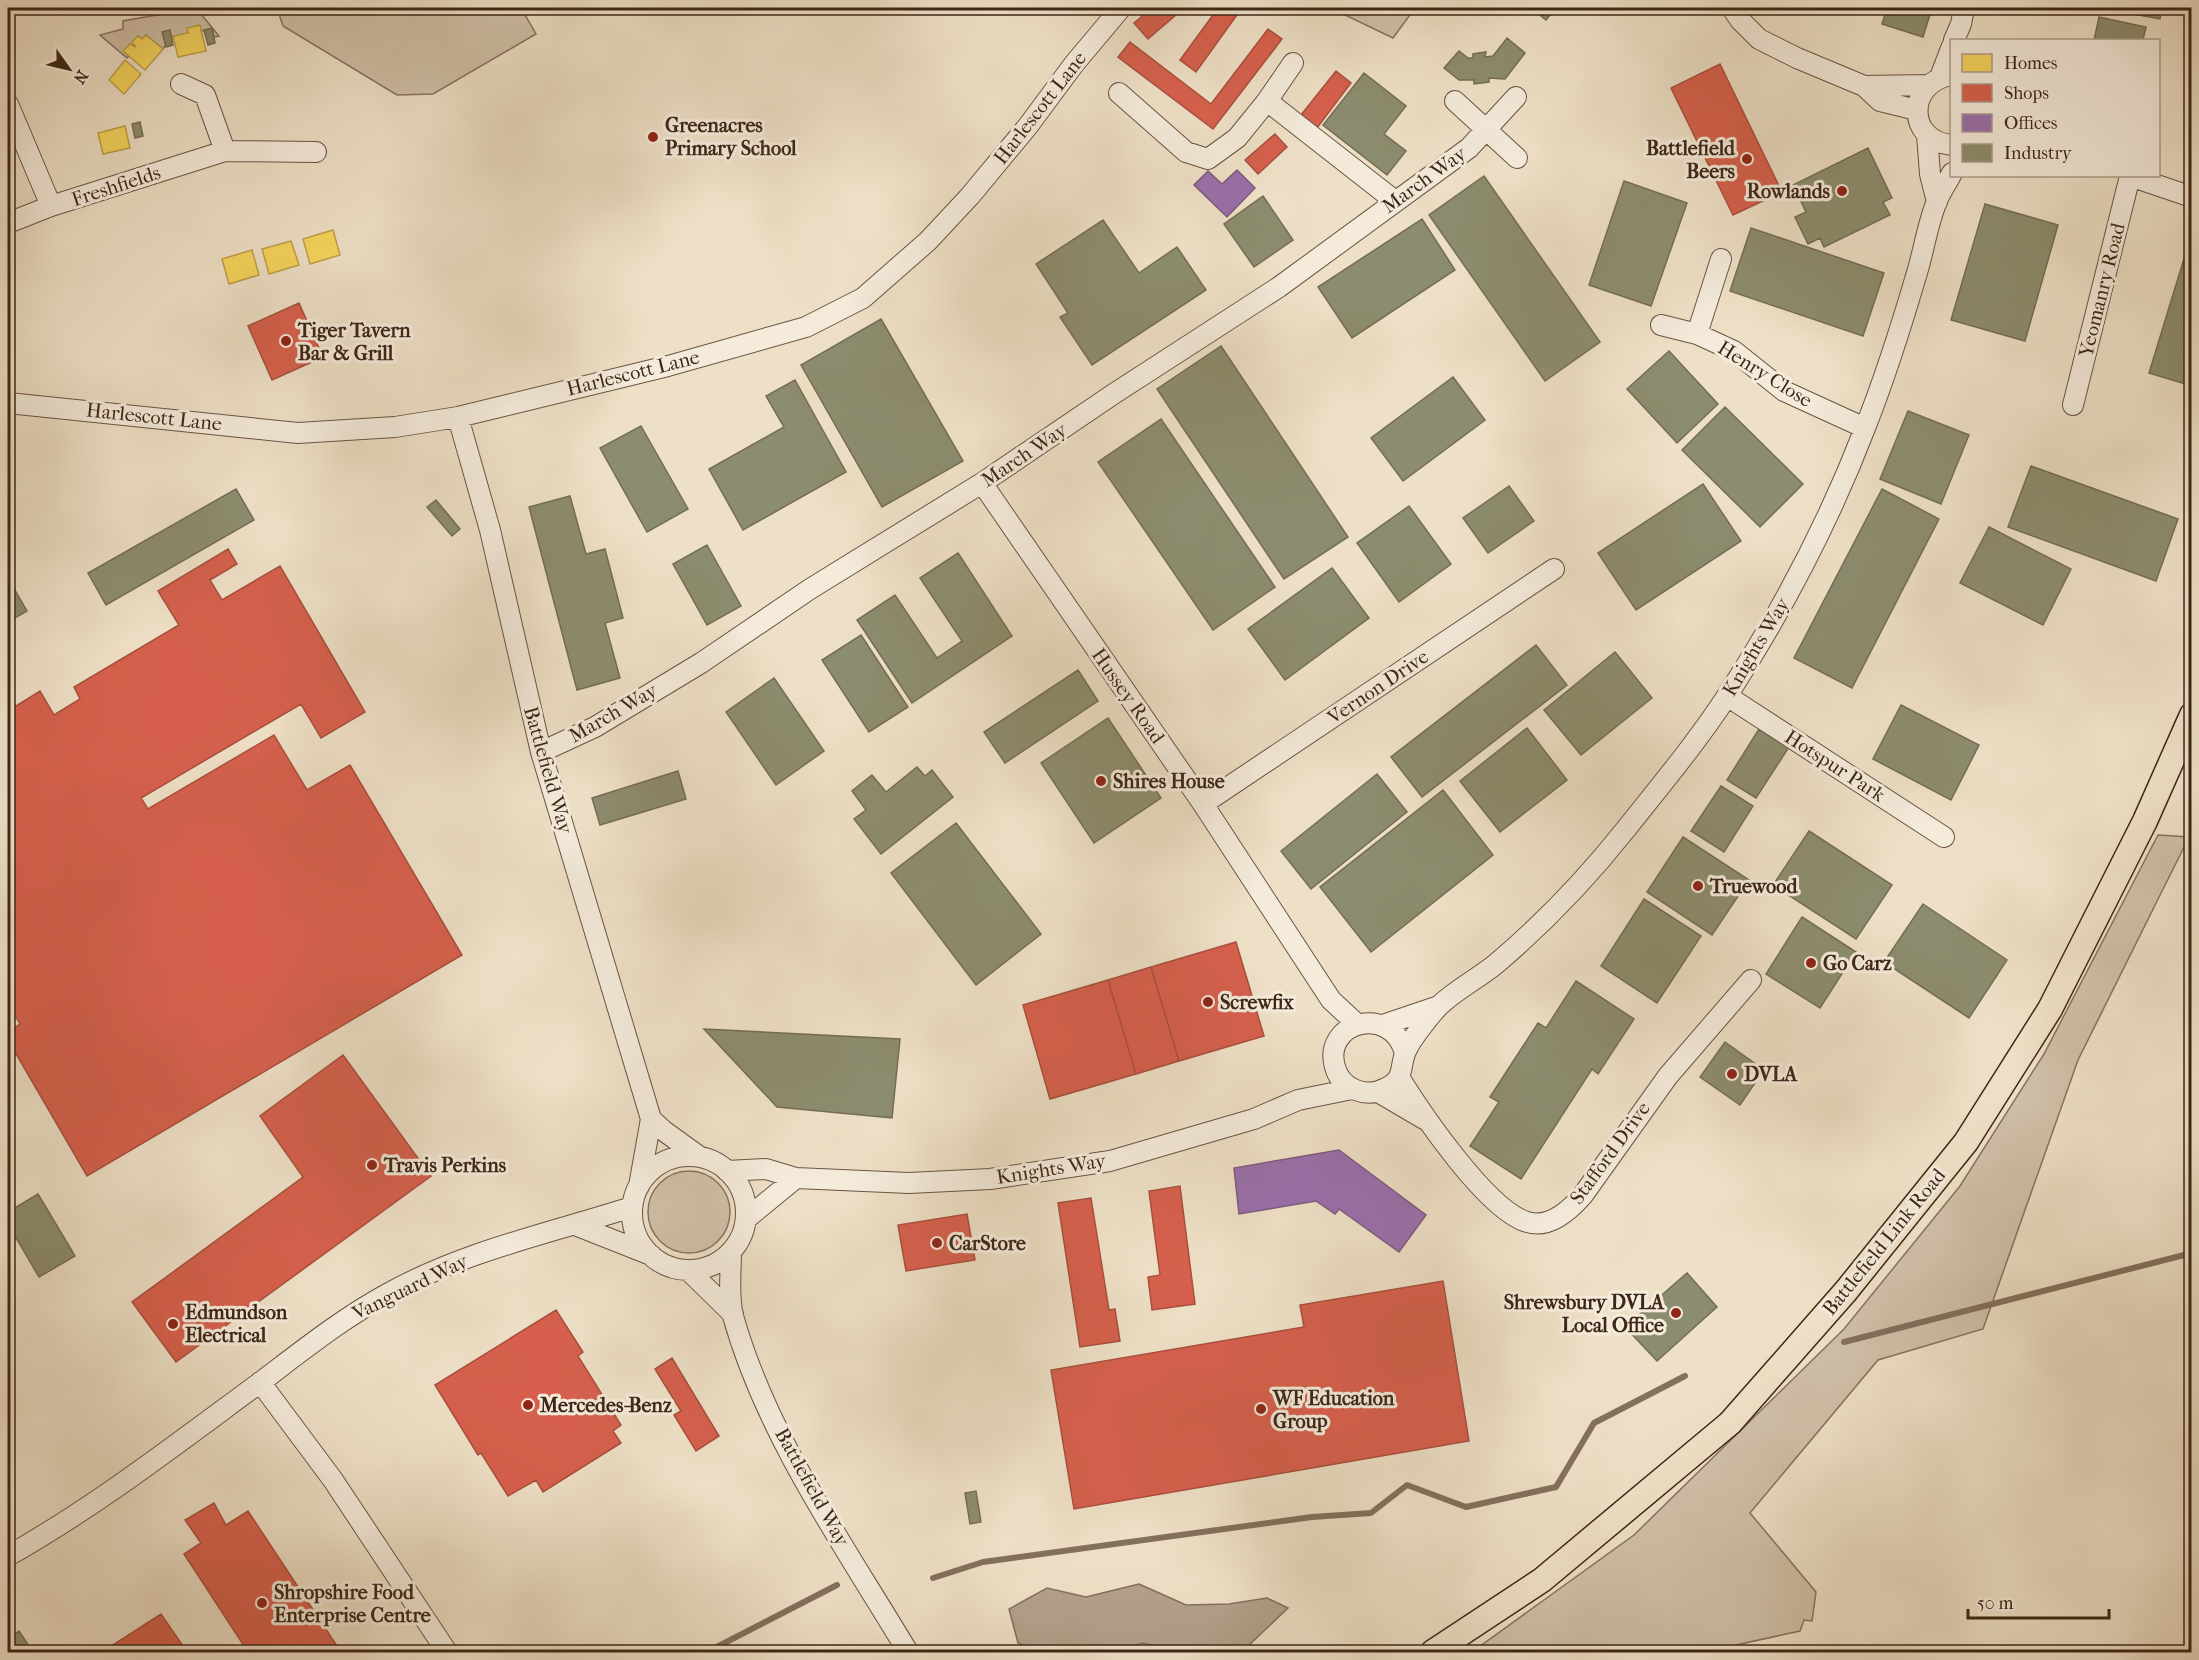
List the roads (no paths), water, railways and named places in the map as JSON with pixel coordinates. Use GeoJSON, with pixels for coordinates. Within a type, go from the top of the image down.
{"type":"FeatureCollection","features":[{"type":"Feature","properties":{"kind":"main road","name":"Battlefield Link Road"},"geometry":{"type":"LineString","coordinates":[[1433,1653],[1542,1580],[1730,1423],[1846,1291],[1966,1142],[2050,1009],[2145,821],[2192,715]]}},
{"type":"Feature","properties":{"kind":"street","name":"Harlescott Lane"},"geometry":{"type":"LineString","coordinates":[[8,403],[298,434],[395,427],[458,417],[668,366],[806,327],[863,298],[928,241],[970,196],[1121,8]]}},
{"type":"Feature","properties":{"kind":"street"},"geometry":{"type":"LineString","coordinates":[[1732,8],[1740,20],[1760,39],[1797,58],[1864,86],[1880,101],[1917,110]]}},
{"type":"Feature","properties":{"kind":"street"},"geometry":{"type":"LineString","coordinates":[[1937,202],[1930,174],[1927,135],[1920,124],[1917,110],[1919,98],[1940,79],[1950,52]]}},
{"type":"Feature","properties":{"kind":"street"},"geometry":{"type":"LineString","coordinates":[[1119,93],[1186,152],[1208,159],[1237,138],[1267,101],[1293,63]]}},
{"type":"Feature","properties":{"kind":"street"},"geometry":{"type":"LineString","coordinates":[[1864,86],[1940,79]]}},
{"type":"Feature","properties":{"kind":"street"},"geometry":{"type":"LineString","coordinates":[[181,84],[209,88],[225,151]]}},
{"type":"Feature","properties":{"kind":"street","name":"March Way"},"geometry":{"type":"LineString","coordinates":[[541,752],[595,727],[701,663],[810,589],[982,483],[1115,393],[1287,282],[1450,162],[1488,129],[1516,97]]}},
{"type":"Feature","properties":{"kind":"street"},"geometry":{"type":"LineString","coordinates":[[1267,101],[1395,201]]}},
{"type":"Feature","properties":{"kind":"street"},"geometry":{"type":"LineString","coordinates":[[1455,101],[1517,158]]}},
{"type":"Feature","properties":{"kind":"street"},"geometry":{"type":"LineString","coordinates":[[8,104],[51,206]]}},
{"type":"Feature","properties":{"kind":"street"},"geometry":{"type":"LineString","coordinates":[[1927,135],[1944,144],[1950,144]]}},
{"type":"Feature","properties":{"kind":"street","name":"Freshfields"},"geometry":{"type":"LineString","coordinates":[[8,223],[51,206],[225,151],[316,152]]}},
{"type":"Feature","properties":{"kind":"street","name":"Knights Way"},"geometry":{"type":"LineString","coordinates":[[1357,1024],[1369,1022],[1383,1025],[1439,1006],[1496,964],[1581,881],[1667,778],[1727,696],[1792,588],[1831,510],[1865,428],[1897,337],[1937,202],[1950,177]]}},
{"type":"Feature","properties":{"kind":"street","name":"Yeomanry Road"},"geometry":{"type":"LineString","coordinates":[[2073,405],[2130,177]]}},
{"type":"Feature","properties":{"kind":"street","name":"Yeomanry Road"},"geometry":{"type":"LineString","coordinates":[[2133,177],[2192,197]]}},
{"type":"Feature","properties":{"kind":"street","name":"Henry Close"},"geometry":{"type":"LineString","coordinates":[[1697,334],[1721,260]]}},
{"type":"Feature","properties":{"kind":"street","name":"Henry Close"},"geometry":{"type":"LineString","coordinates":[[1661,325],[1697,334],[1746,358],[1784,391],[1865,428]]}},
{"type":"Feature","properties":{"kind":"street","name":"Battlefield Way"},"geometry":{"type":"LineString","coordinates":[[458,417],[490,530],[541,752],[651,1119],[639,1186],[632,1207],[636,1234],[651,1256],[668,1266],[688,1270],[733,1314]]}},
{"type":"Feature","properties":{"kind":"street","name":"Hussey Road"},"geometry":{"type":"LineString","coordinates":[[982,483],[1203,804],[1331,1000],[1357,1024]]}},
{"type":"Feature","properties":{"kind":"street","name":"Vernon Drive"},"geometry":{"type":"LineString","coordinates":[[1203,804],[1554,570]]}},
{"type":"Feature","properties":{"kind":"street","name":"Hotspur Park"},"geometry":{"type":"LineString","coordinates":[[1727,696],[1944,837]]}},
{"type":"Feature","properties":{"kind":"street","name":"Stafford Drive"},"geometry":{"type":"LineString","coordinates":[[1399,1077],[1426,1120],[1475,1178],[1511,1214],[1528,1223],[1553,1219],[1571,1208],[1583,1195],[1668,1076],[1751,980]]}},
{"type":"Feature","properties":{"kind":"street","name":"Hussey Road"},"geometry":{"type":"LineString","coordinates":[[1331,1000],[1335,1047]]}},
{"type":"Feature","properties":{"kind":"street","name":"Knights Way"},"geometry":{"type":"LineString","coordinates":[[1399,1077],[1404,1066],[1405,1053],[1439,1006]]}},
{"type":"Feature","properties":{"kind":"street"},"geometry":{"type":"LineString","coordinates":[[1352,1089],[1343,1082],[1335,1068],[1335,1047],[1341,1036],[1357,1024]]}},
{"type":"Feature","properties":{"kind":"street"},"geometry":{"type":"LineString","coordinates":[[1383,1025],[1395,1032],[1405,1053]]}},
{"type":"Feature","properties":{"kind":"street","name":"Knights Way"},"geometry":{"type":"LineString","coordinates":[[1298,1100],[1335,1068]]}},
{"type":"Feature","properties":{"kind":"street"},"geometry":{"type":"LineString","coordinates":[[1378,1092],[1390,1086],[1399,1077]]}},
{"type":"Feature","properties":{"kind":"street","name":"Knights Way"},"geometry":{"type":"LineString","coordinates":[[727,1171],[766,1169],[796,1178],[909,1183],[990,1179],[1110,1161],[1254,1119],[1298,1100],[1352,1089],[1366,1093],[1378,1092]]}},
{"type":"Feature","properties":{"kind":"street","name":"Stafford Drive"},"geometry":{"type":"LineString","coordinates":[[1378,1092],[1426,1120]]}},
{"type":"Feature","properties":{"kind":"street"},"geometry":{"type":"LineString","coordinates":[[651,1119],[700,1157],[727,1171],[738,1185],[745,1202],[746,1219]]}},
{"type":"Feature","properties":{"kind":"street","name":"Battlefield Way"},"geometry":{"type":"LineString","coordinates":[[639,1186],[650,1172],[664,1161],[682,1156],[700,1157]]}},
{"type":"Feature","properties":{"kind":"street"},"geometry":{"type":"LineString","coordinates":[[746,1219],[796,1178]]}},
{"type":"Feature","properties":{"kind":"street","name":"Vanguard Way"},"geometry":{"type":"LineString","coordinates":[[8,1556],[86,1510],[341,1322],[389,1293],[441,1267],[491,1249],[632,1207]]}},
{"type":"Feature","properties":{"kind":"street","name":"Battlefield Way"},"geometry":{"type":"LineString","coordinates":[[746,1219],[741,1237],[731,1252],[733,1314],[761,1390],[797,1467],[908,1653]]}},
{"type":"Feature","properties":{"kind":"street"},"geometry":{"type":"LineString","coordinates":[[575,1225],[651,1256]]}},
{"type":"Feature","properties":{"kind":"street"},"geometry":{"type":"LineString","coordinates":[[688,1270],[704,1268],[731,1252]]}},
{"type":"Feature","properties":{"kind":"street"},"geometry":{"type":"LineString","coordinates":[[260,1382],[333,1480],[447,1653]]}},
{"type":"Feature","properties":{"kind":"waterway"},"geometry":{"type":"LineString","coordinates":[[1844,1342],[2192,1253]]}},
{"type":"Feature","properties":{"kind":"waterway"},"geometry":{"type":"LineString","coordinates":[[933,1578],[983,1562],[1312,1517],[1371,1513],[1407,1485],[1466,1507],[1556,1487],[1594,1423],[1685,1376]]}},
{"type":"Feature","properties":{"kind":"waterway"},"geometry":{"type":"LineString","coordinates":[[707,1652],[837,1585]]}},
{"type":"Feature","properties":{"kind":"place","name":"Greenacres Primary School"},"geometry":{"type":"Point","coordinates":[653,137]}},
{"type":"Feature","properties":{"kind":"place","name":"Battlefield Beers"},"geometry":{"type":"Point","coordinates":[1747,159]}},
{"type":"Feature","properties":{"kind":"place","name":"Rowlands"},"geometry":{"type":"Point","coordinates":[1842,191]}},
{"type":"Feature","properties":{"kind":"place","name":"Tiger Tavern Bar & Grill"},"geometry":{"type":"Point","coordinates":[286,341]}},
{"type":"Feature","properties":{"kind":"place","name":"Shires House"},"geometry":{"type":"Point","coordinates":[1101,781]}},
{"type":"Feature","properties":{"kind":"place","name":"Truewood"},"geometry":{"type":"Point","coordinates":[1698,886]}},
{"type":"Feature","properties":{"kind":"place","name":"Go Carz"},"geometry":{"type":"Point","coordinates":[1811,963]}},
{"type":"Feature","properties":{"kind":"place","name":"Screwfix"},"geometry":{"type":"Point","coordinates":[1208,1002]}},
{"type":"Feature","properties":{"kind":"place","name":"DVLA"},"geometry":{"type":"Point","coordinates":[1732,1074]}},
{"type":"Feature","properties":{"kind":"place","name":"Travis Perkins"},"geometry":{"type":"Point","coordinates":[372,1165]}},
{"type":"Feature","properties":{"kind":"place","name":"CarStore"},"geometry":{"type":"Point","coordinates":[937,1243]}},
{"type":"Feature","properties":{"kind":"place","name":"Shrewsbury DVLA Local Office"},"geometry":{"type":"Point","coordinates":[1676,1313]}},
{"type":"Feature","properties":{"kind":"place","name":"Edmundson Electrical"},"geometry":{"type":"Point","coordinates":[173,1324]}},
{"type":"Feature","properties":{"kind":"place","name":"Mercedes-Benz"},"geometry":{"type":"Point","coordinates":[528,1405]}},
{"type":"Feature","properties":{"kind":"place","name":"WF Education Group"},"geometry":{"type":"Point","coordinates":[1261,1409]}},
{"type":"Feature","properties":{"kind":"place","name":"Shropshire Food Enterprise Centre"},"geometry":{"type":"Point","coordinates":[262,1603]}}]}
